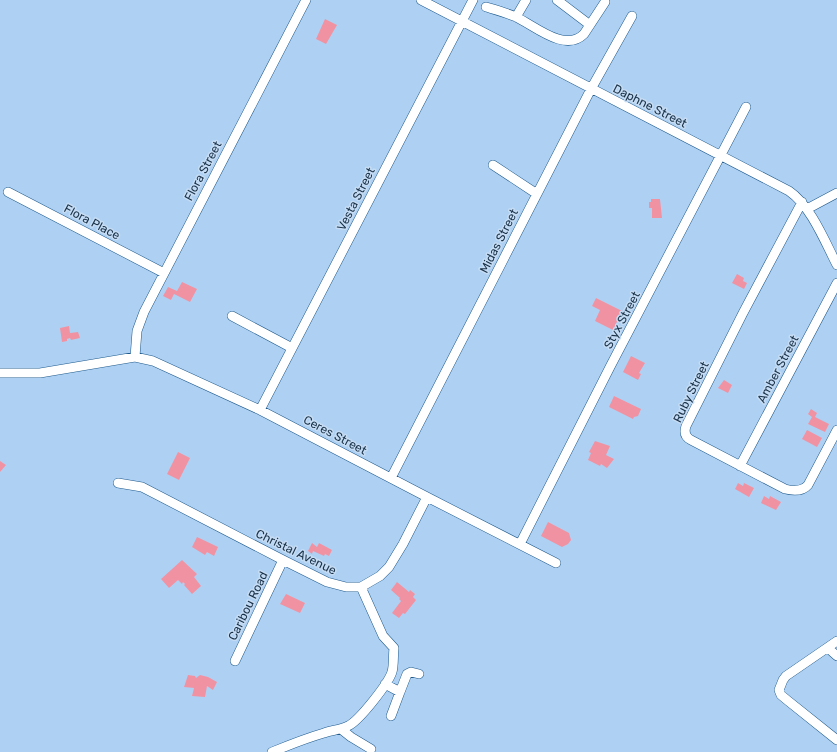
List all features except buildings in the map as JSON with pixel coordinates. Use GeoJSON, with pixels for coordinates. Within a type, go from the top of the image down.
{"type":"FeatureCollection","features":[{"type":"Feature","properties":{"kind":"street","name":"Flora Street"},"geometry":{"type":"LineString","coordinates":[[135,357],[135,342],[140,322],[306,0]]}},
{"type":"Feature","properties":{"kind":"street","name":"Daphne Street"},"geometry":{"type":"LineString","coordinates":[[421,0],[794,194],[804,205],[837,265]]}},
{"type":"Feature","properties":{"kind":"street","name":"Vesta Street"},"geometry":{"type":"LineString","coordinates":[[260,410],[473,0]]}},
{"type":"Feature","properties":{"kind":"street"},"geometry":{"type":"LineString","coordinates":[[516,17],[526,0]]}},
{"type":"Feature","properties":{"kind":"street"},"geometry":{"type":"LineString","coordinates":[[557,0],[590,25]]}},
{"type":"Feature","properties":{"kind":"street"},"geometry":{"type":"LineString","coordinates":[[486,7],[516,17],[555,38],[575,40],[580,38],[606,2]]}},
{"type":"Feature","properties":{"kind":"street","name":"Midas Street"},"geometry":{"type":"LineString","coordinates":[[391,478],[591,89],[632,16]]}},
{"type":"Feature","properties":{"kind":"street","name":"Styx Street"},"geometry":{"type":"LineString","coordinates":[[520,544],[746,107]]}},
{"type":"Feature","properties":{"kind":"street"},"geometry":{"type":"LineString","coordinates":[[493,165],[537,194]]}},
{"type":"Feature","properties":{"kind":"street","name":"Flora Place"},"geometry":{"type":"LineString","coordinates":[[8,192],[164,273]]}},
{"type":"Feature","properties":{"kind":"street"},"geometry":{"type":"LineString","coordinates":[[804,205],[837,193]]}},
{"type":"Feature","properties":{"kind":"street","name":"Ruby Street"},"geometry":{"type":"LineString","coordinates":[[804,205],[743,313],[686,426],[685,434],[689,439],[740,466],[785,489],[795,491],[806,488],[837,430]]}},
{"type":"Feature","properties":{"kind":"street","name":"Amber Street"},"geometry":{"type":"LineString","coordinates":[[740,466],[837,283]]}},
{"type":"Feature","properties":{"kind":"street"},"geometry":{"type":"LineString","coordinates":[[232,316],[292,348]]}},
{"type":"Feature","properties":{"kind":"street"},"geometry":{"type":"LineString","coordinates":[[0,373],[40,373],[135,357]]}},
{"type":"Feature","properties":{"kind":"street","name":"Ceres Street"},"geometry":{"type":"LineString","coordinates":[[135,357],[150,360],[175,370],[260,410],[556,563]]}},
{"type":"Feature","properties":{"kind":"street","name":"Christal Avenue"},"geometry":{"type":"LineString","coordinates":[[118,482],[142,487],[283,560],[336,585],[361,587]]}},
{"type":"Feature","properties":{"kind":"street"},"geometry":{"type":"LineString","coordinates":[[272,752],[325,732],[351,725],[385,684],[392,671],[394,648],[383,636],[361,587],[380,576],[389,567],[403,544],[427,497]]}},
{"type":"Feature","properties":{"kind":"street","name":"Caribou Road"},"geometry":{"type":"LineString","coordinates":[[235,661],[283,560]]}},
{"type":"Feature","properties":{"kind":"street"},"geometry":{"type":"LineString","coordinates":[[837,641],[786,676],[779,690],[787,700],[837,740]]}},
{"type":"Feature","properties":{"kind":"street"},"geometry":{"type":"LineString","coordinates":[[828,648],[837,656]]}},
{"type":"Feature","properties":{"kind":"street"},"geometry":{"type":"LineString","coordinates":[[391,716],[407,674],[411,672],[419,674]]}},
{"type":"Feature","properties":{"kind":"street"},"geometry":{"type":"LineString","coordinates":[[385,684],[400,692]]}},
{"type":"Feature","properties":{"kind":"street"},"geometry":{"type":"LineString","coordinates":[[340,729],[371,748]]}}]}
